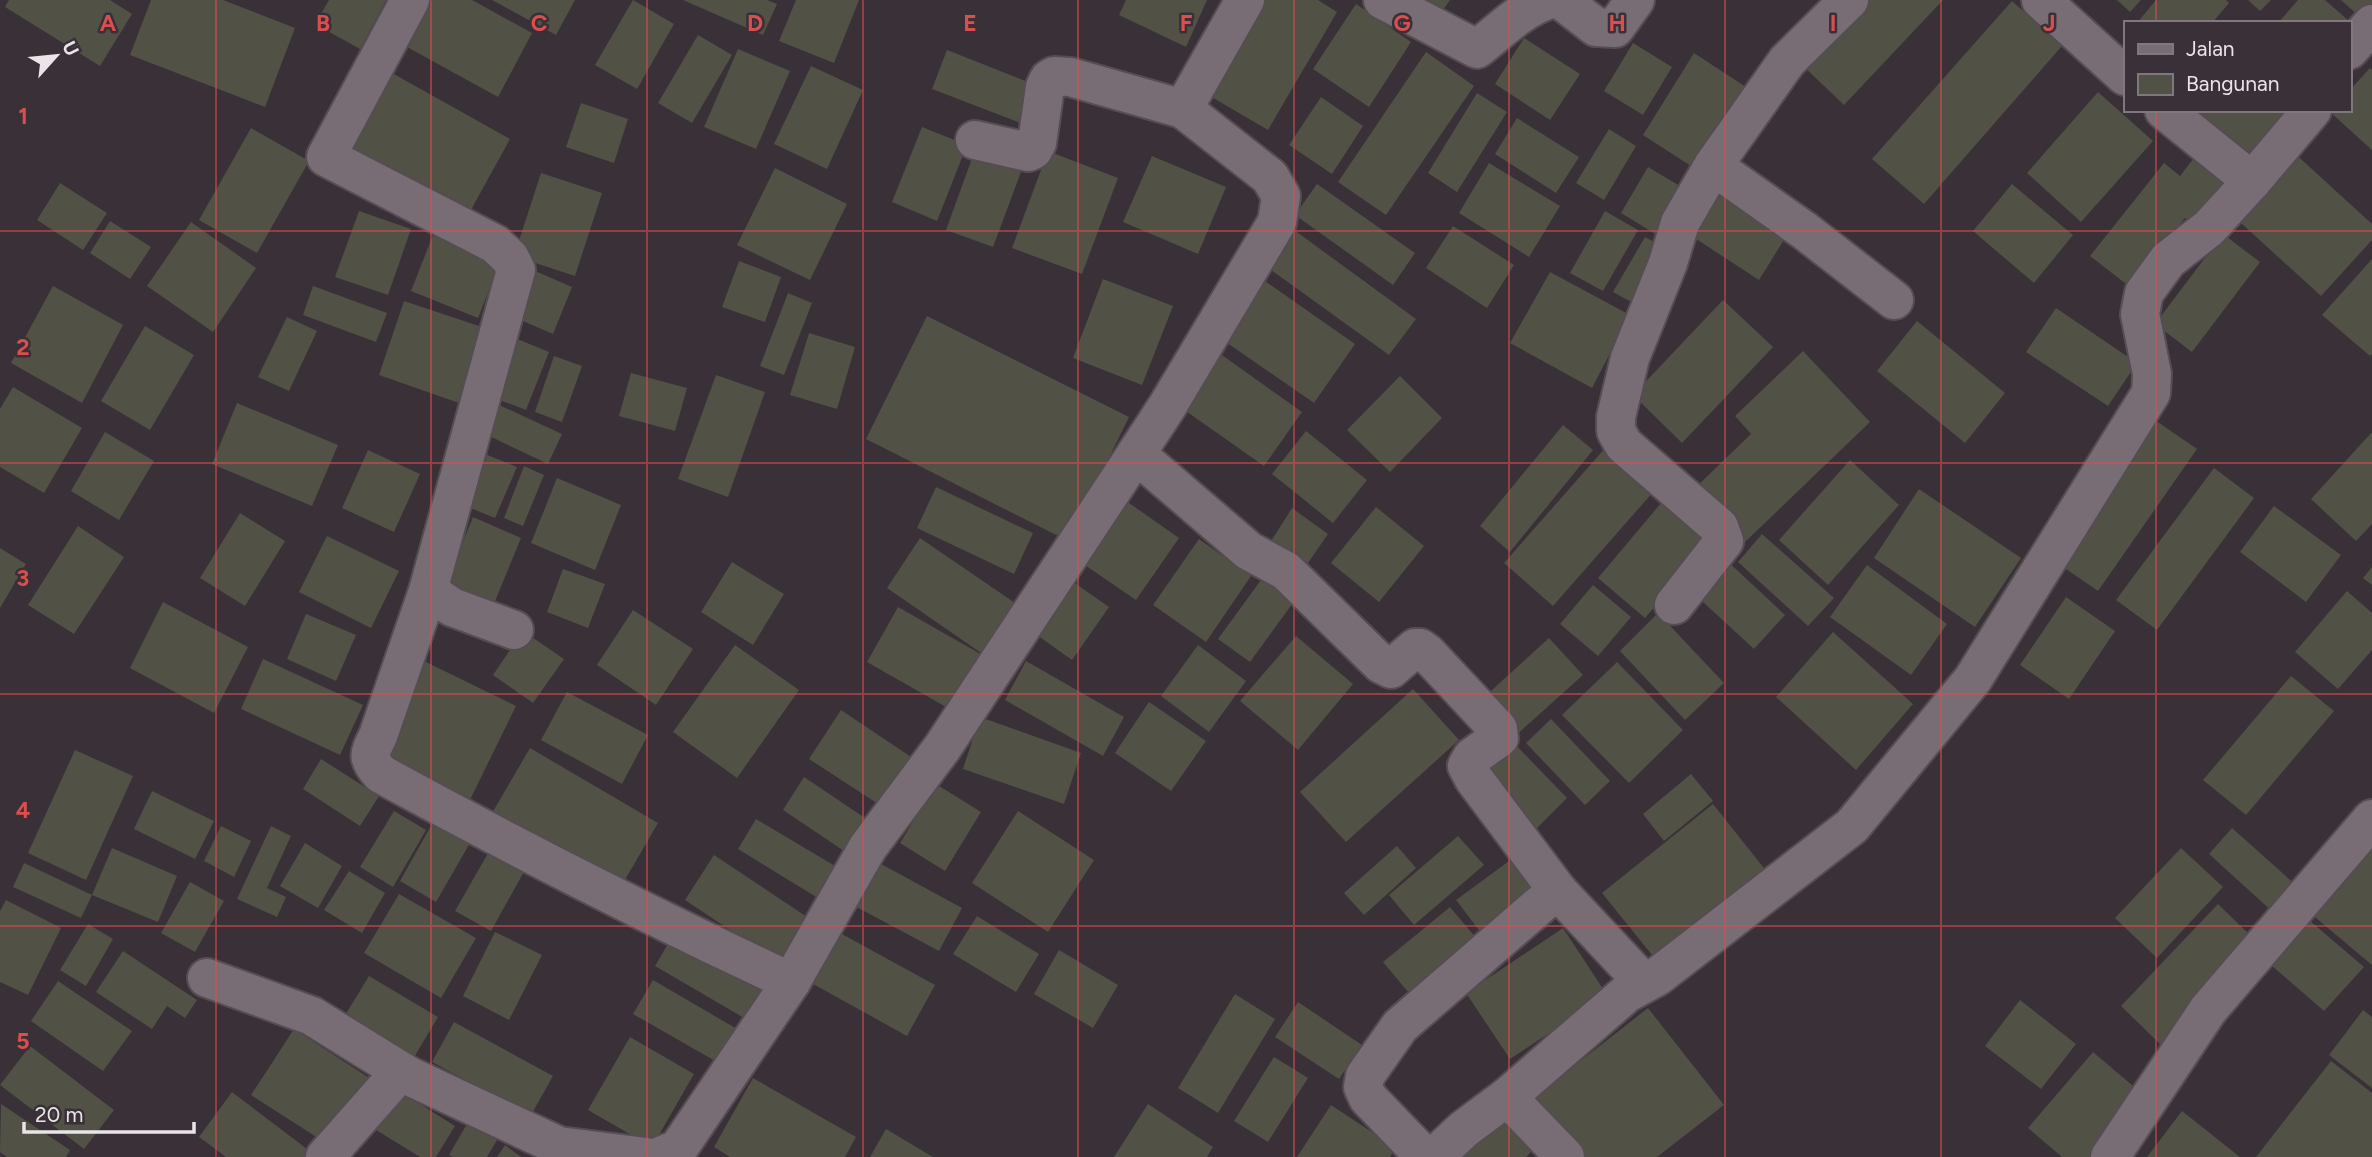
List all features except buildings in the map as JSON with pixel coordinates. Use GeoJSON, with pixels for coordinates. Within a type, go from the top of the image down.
{"type":"FeatureCollection","features":[{"type":"Feature","properties":{"kind":"street"},"geometry":{"type":"LineString","coordinates":[[410,0],[326,157],[495,244],[510,258],[516,270],[428,591],[370,753],[372,765],[381,774],[634,908],[791,982]]}},
{"type":"Feature","properties":{"kind":"street"},"geometry":{"type":"LineString","coordinates":[[1183,109],[1245,0]]}},
{"type":"Feature","properties":{"kind":"street"},"geometry":{"type":"LineString","coordinates":[[1383,0],[1477,49],[1511,21],[1548,0]]}},
{"type":"Feature","properties":{"kind":"street"},"geometry":{"type":"LineString","coordinates":[[1561,0],[1596,27],[1615,28],[1636,0]]}},
{"type":"Feature","properties":{"kind":"street"},"geometry":{"type":"LineString","coordinates":[[1674,605],[1724,541],[1719,527],[1624,445],[1616,431],[1616,416],[1630,358],[1668,263],[1680,223],[1713,166],[1787,61],[1849,0]]}},
{"type":"Feature","properties":{"kind":"street"},"geometry":{"type":"LineString","coordinates":[[2041,0],[2124,75]]}},
{"type":"Feature","properties":{"kind":"street"},"geometry":{"type":"LineString","coordinates":[[2351,48],[2372,24]]}},
{"type":"Feature","properties":{"kind":"street"},"geometry":{"type":"LineString","coordinates":[[658,1157],[678,1149],[791,982],[868,846],[942,748],[1136,454],[1277,222],[1281,196],[1270,177],[1183,109],[1070,77],[1054,76],[1049,79],[1045,87],[1037,143],[1033,150],[1028,152],[975,140]]}},
{"type":"Feature","properties":{"kind":"street"},"geometry":{"type":"LineString","coordinates":[[2166,112],[2252,181]]}},
{"type":"Feature","properties":{"kind":"street"},"geometry":{"type":"LineString","coordinates":[[1434,1157],[1627,993],[1658,976],[1852,826],[1973,679],[2151,393],[2152,374],[2140,314],[2144,293],[2168,260],[2209,228],[2310,112]]}},
{"type":"Feature","properties":{"kind":"street"},"geometry":{"type":"LineString","coordinates":[[1713,166],[1894,300]]}},
{"type":"Feature","properties":{"kind":"street"},"geometry":{"type":"LineString","coordinates":[[1136,454],[1249,551],[1286,571],[1381,664],[1391,669],[1415,648],[1427,653],[1498,729],[1499,738],[1472,757],[1467,766],[1474,779],[1558,891],[1644,983]]}},
{"type":"Feature","properties":{"kind":"street"},"geometry":{"type":"LineString","coordinates":[[428,591],[452,607],[513,630]]}},
{"type":"Feature","properties":{"kind":"street"},"geometry":{"type":"LineString","coordinates":[[2110,1157],[2208,1010],[2372,819]]}},
{"type":"Feature","properties":{"kind":"street"},"geometry":{"type":"LineString","coordinates":[[1425,1157],[1367,1098],[1363,1087],[1365,1076],[1400,1026],[1558,891]]}},
{"type":"Feature","properties":{"kind":"street"},"geometry":{"type":"LineString","coordinates":[[206,978],[312,1016],[401,1071],[559,1146],[646,1157]]}},
{"type":"Feature","properties":{"kind":"street"},"geometry":{"type":"LineString","coordinates":[[325,1157],[401,1071]]}},
{"type":"Feature","properties":{"kind":"street"},"geometry":{"type":"LineString","coordinates":[[1507,1097],[1565,1157]]}}]}
